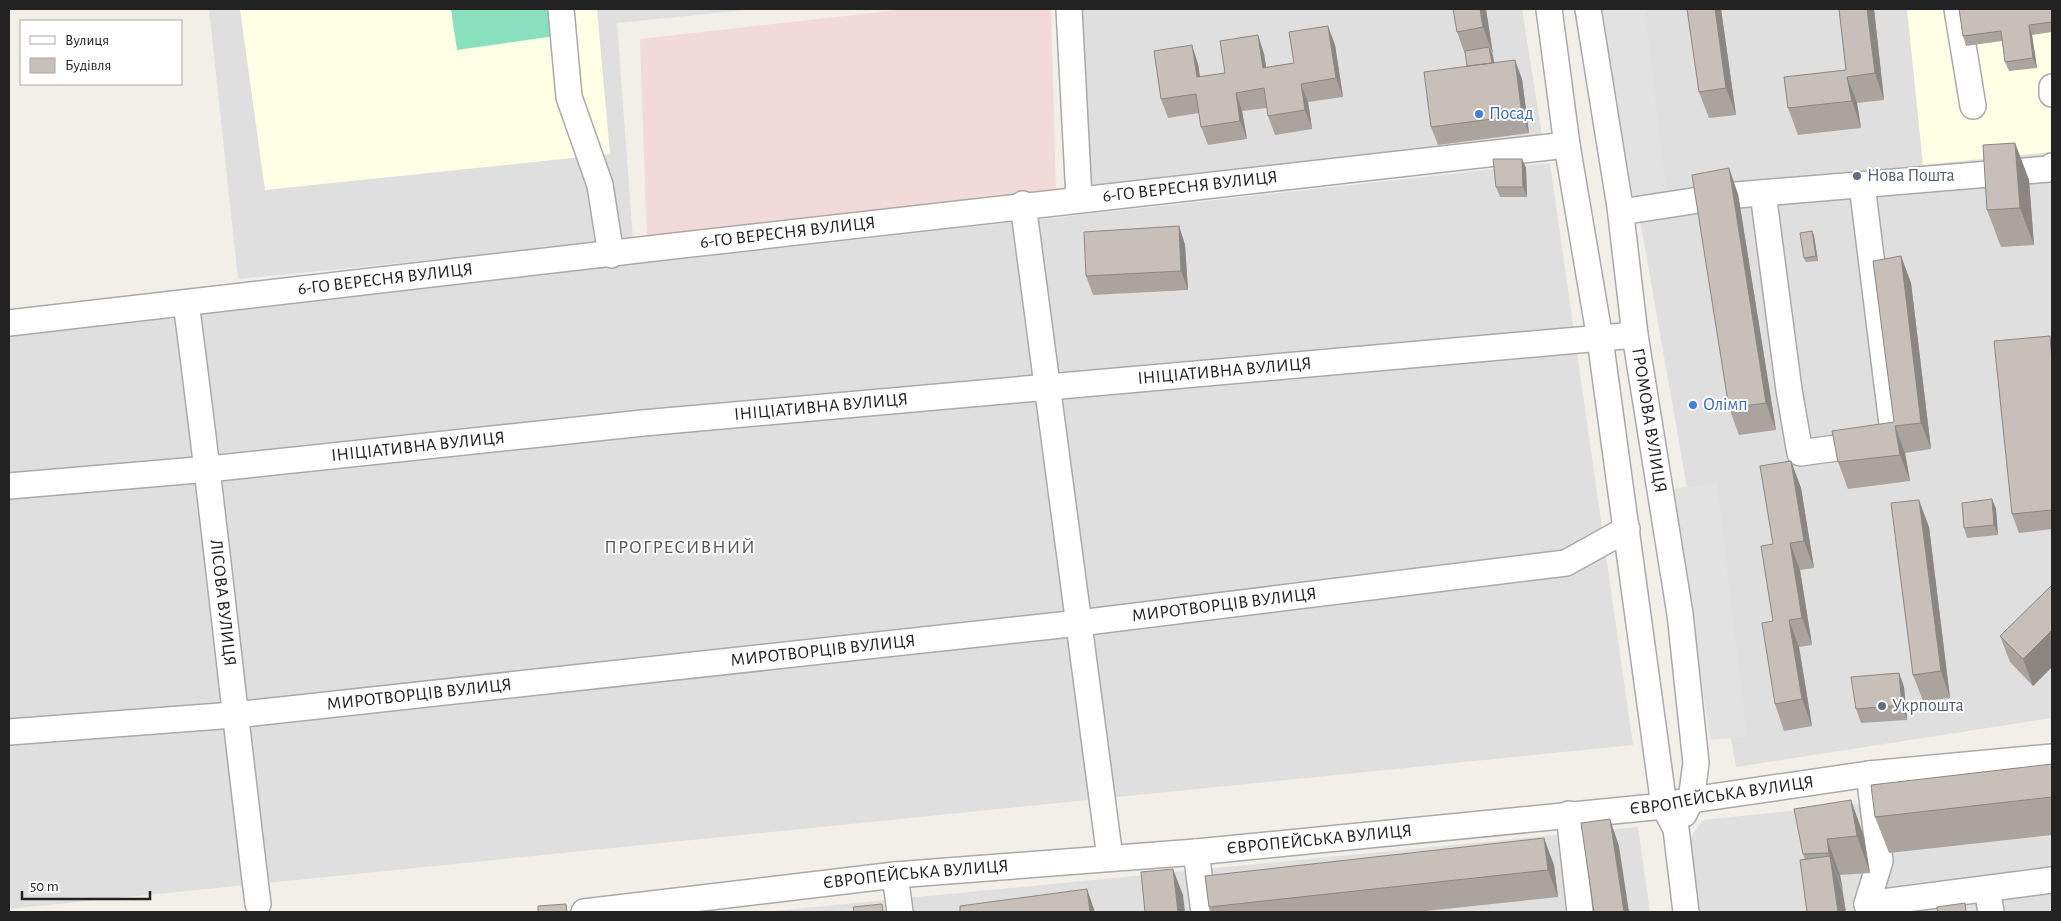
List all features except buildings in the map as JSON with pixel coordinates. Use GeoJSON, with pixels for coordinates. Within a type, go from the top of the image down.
{"type":"FeatureCollection","features":[{"type":"Feature","properties":{"kind":"street"},"geometry":{"type":"LineString","coordinates":[[561,9],[569,98],[600,185],[611,255]]}},
{"type":"Feature","properties":{"kind":"street"},"geometry":{"type":"LineString","coordinates":[[1069,9],[1078,198]]}},
{"type":"Feature","properties":{"kind":"street","name":"ГРОМОВА ВУЛИЦЯ"},"geometry":{"type":"LineString","coordinates":[[1549,9],[1567,144],[1600,339],[1627,529],[1654,809],[1676,829]]}},
{"type":"Feature","properties":{"kind":"street","name":"ГРОМОВА ВУЛИЦЯ"},"geometry":{"type":"LineString","coordinates":[[1588,9],[1621,212],[1635,335],[1680,614],[1696,763],[1691,800],[1676,829],[1686,912]]}},
{"type":"Feature","properties":{"kind":"street"},"geometry":{"type":"LineString","coordinates":[[1957,9],[1973,106]]}},
{"type":"Feature","properties":{"kind":"street"},"geometry":{"type":"LineString","coordinates":[[2052,87],[2052,94]]}},
{"type":"Feature","properties":{"kind":"street","name":"6-ГО ВЕРЕСНЯ ВУЛИЦЯ"},"geometry":{"type":"LineString","coordinates":[[9,323],[611,255],[1023,204],[1567,144]]}},
{"type":"Feature","properties":{"kind":"street"},"geometry":{"type":"LineString","coordinates":[[1621,212],[1725,196],[2049,169],[2052,166]]}},
{"type":"Feature","properties":{"kind":"street"},"geometry":{"type":"LineString","coordinates":[[1763,193],[1789,390],[1800,453],[1894,440],[1862,185]]}},
{"type":"Feature","properties":{"kind":"street"},"geometry":{"type":"LineString","coordinates":[[1023,204],[1110,858]]}},
{"type":"Feature","properties":{"kind":"street","name":"ЛІСОВА ВУЛИЦЯ"},"geometry":{"type":"LineString","coordinates":[[186,303],[209,469],[234,715],[258,904]]}},
{"type":"Feature","properties":{"kind":"street","name":"ІНІЦІАТИВНА ВУЛИЦЯ"},"geometry":{"type":"LineString","coordinates":[[9,486],[209,469],[643,422],[1635,335]]}},
{"type":"Feature","properties":{"kind":"street","name":"МИРОТВОРЦІВ ВУЛИЦЯ"},"geometry":{"type":"LineString","coordinates":[[9,732],[234,715],[1079,623],[1566,563],[1627,529]]}},
{"type":"Feature","properties":{"kind":"street","name":"ЄВРОПЕЙСЬКА ВУЛИЦЯ"},"geometry":{"type":"LineString","coordinates":[[584,912],[895,875],[1196,852],[1570,814],[1654,809],[1691,800],[1869,774],[2052,757]]}},
{"type":"Feature","properties":{"kind":"street"},"geometry":{"type":"LineString","coordinates":[[1869,774],[1880,861],[1868,908],[1989,901],[2052,880]]}},
{"type":"Feature","properties":{"kind":"street"},"geometry":{"type":"LineString","coordinates":[[718,912],[1654,809]]}},
{"type":"Feature","properties":{"kind":"street"},"geometry":{"type":"LineString","coordinates":[[1570,814],[1580,912]]}},
{"type":"Feature","properties":{"kind":"street"},"geometry":{"type":"LineString","coordinates":[[1196,852],[1204,912]]}},
{"type":"Feature","properties":{"kind":"street"},"geometry":{"type":"LineString","coordinates":[[895,875],[900,912]]}},
{"type":"Feature","properties":{"kind":"shaded area"},"geometry":{"type":"Polygon","coordinates":[[[209,9],[755,9],[617,23],[633,240],[238,279],[209,9]]]}},
{"type":"Feature","properties":{"kind":"shaded area"},"geometry":{"type":"Polygon","coordinates":[[[240,9],[597,9],[610,154],[265,190],[240,9]]]}},
{"type":"Feature","properties":{"kind":"shaded area"},"geometry":{"type":"Polygon","coordinates":[[[907,9],[1051,9],[1056,192],[647,242],[640,39],[907,9]]]}},
{"type":"Feature","properties":{"kind":"shaded area"},"geometry":{"type":"Polygon","coordinates":[[[1075,9],[1522,9],[1543,142],[1087,189],[1075,9]]]}},
{"type":"Feature","properties":{"kind":"shaded area"},"geometry":{"type":"Polygon","coordinates":[[[1597,9],[1645,9],[1666,191],[1627,196],[1597,9]]]}},
{"type":"Feature","properties":{"kind":"shaded area"},"geometry":{"type":"Polygon","coordinates":[[[1603,9],[2052,9],[2052,718],[1736,767],[1603,9]]]}},
{"type":"Feature","properties":{"kind":"shaded area"},"geometry":{"type":"Polygon","coordinates":[[[1907,9],[2052,9],[2052,152],[1923,165],[1907,9]]]}},
{"type":"Feature","properties":{"kind":"shaded area"},"geometry":{"type":"Polygon","coordinates":[[[1550,163],[1633,745],[9,909],[9,333],[1550,163]]]}},
{"type":"Feature","properties":{"kind":"shaded area"},"geometry":{"type":"Polygon","coordinates":[[[1717,483],[1747,737],[1710,740],[1673,489],[1717,483]]]}},
{"type":"Feature","properties":{"kind":"shaded area"},"geometry":{"type":"Polygon","coordinates":[[[2052,784],[2052,912],[1700,912],[1690,838],[1703,820],[2052,784]]]}},
{"type":"Feature","properties":{"kind":"shaded area"},"geometry":{"type":"Polygon","coordinates":[[[1638,827],[1650,912],[763,912],[1638,827]]]}},
{"type":"Feature","properties":{"kind":"green space"},"geometry":{"type":"Polygon","coordinates":[[[451,9],[558,9],[562,35],[457,50],[451,9]]]}},
{"type":"Feature","properties":{"kind":"place","name":"Посад"},"geometry":{"type":"Point","coordinates":[1479,114]}},
{"type":"Feature","properties":{"kind":"place","name":"Нова Пошта"},"geometry":{"type":"Point","coordinates":[1857,176]}},
{"type":"Feature","properties":{"kind":"place","name":"Олімп"},"geometry":{"type":"Point","coordinates":[1693,405]}},
{"type":"Feature","properties":{"kind":"place","name":"Укрпошта"},"geometry":{"type":"Point","coordinates":[1882,706]}},
{"type":"Feature","properties":{"kind":"district","name":"ПРОГРЕСИВНИЙ"},"geometry":{"type":"Point","coordinates":[680,547]}}]}
